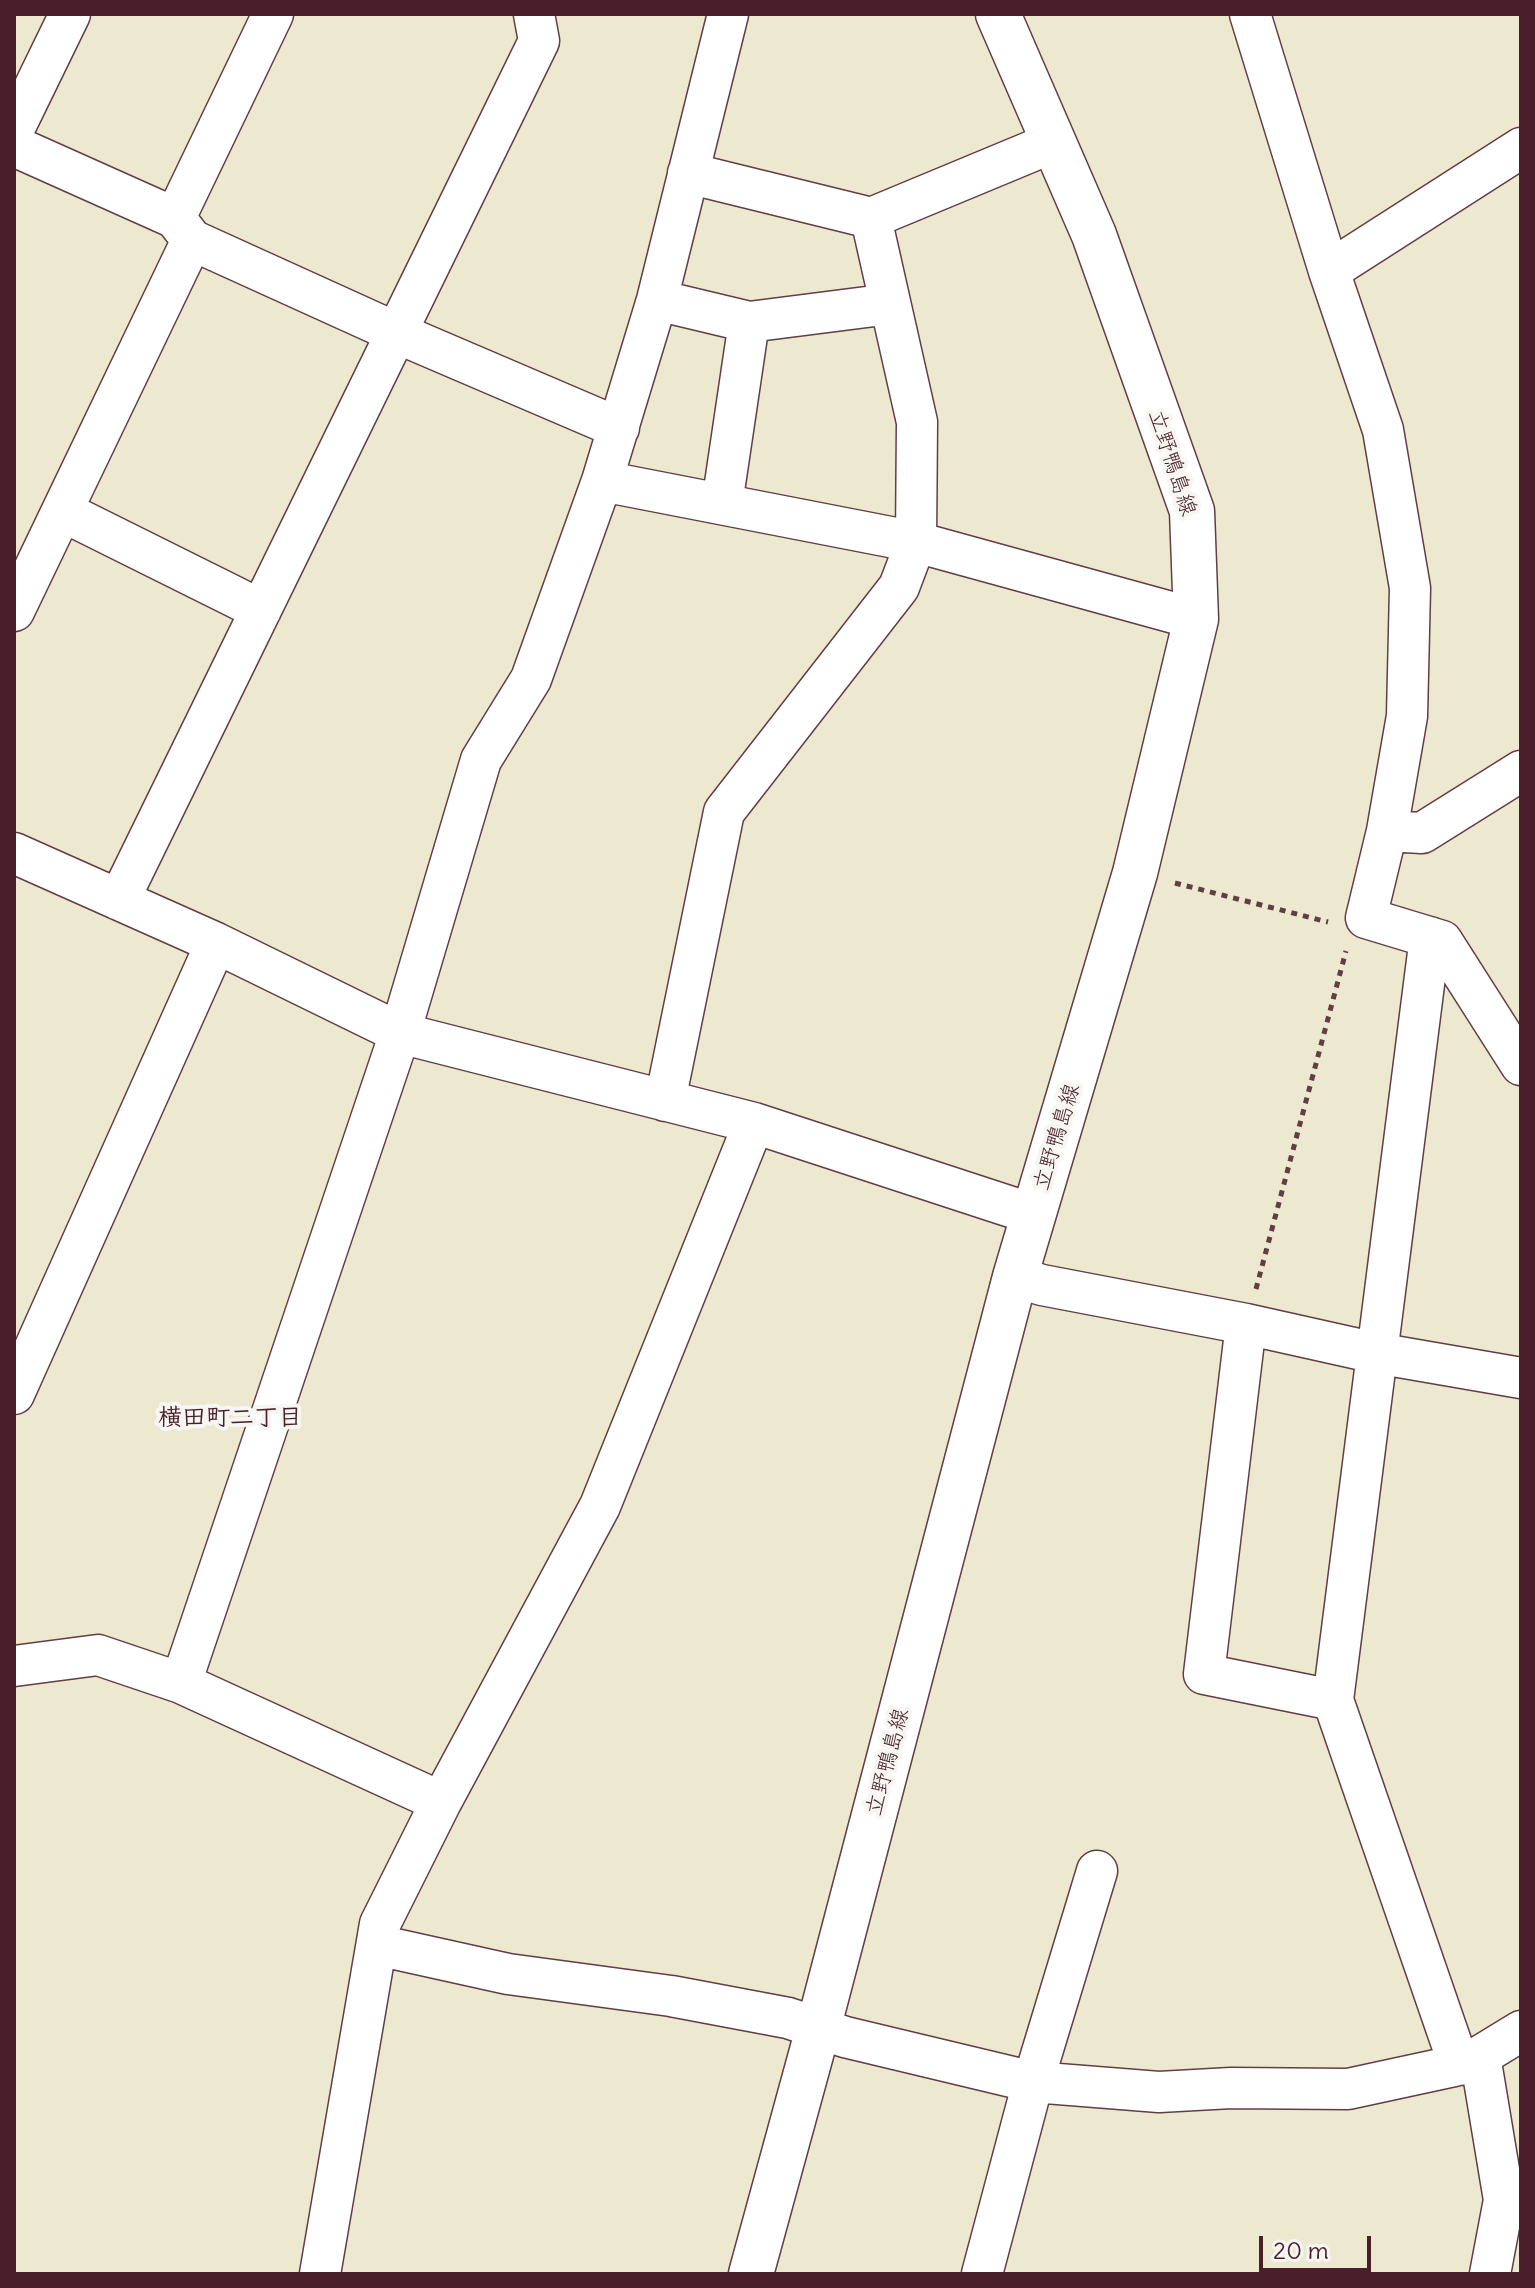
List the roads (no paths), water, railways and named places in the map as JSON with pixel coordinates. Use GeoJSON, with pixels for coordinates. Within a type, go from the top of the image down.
{"type":"FeatureCollection","features":[{"type":"Feature","properties":{"kind":"main road","name":"立野鴨島線"},"geometry":{"type":"LineString","coordinates":[[751,2274],[1015,1277],[1135,873],[1196,619],[1192,511],[1094,235],[998,14]]}},
{"type":"Feature","properties":{"kind":"street"},"geometry":{"type":"LineString","coordinates":[[14,129],[70,14]]}},
{"type":"Feature","properties":{"kind":"street"},"geometry":{"type":"LineString","coordinates":[[14,611],[62,511],[273,14]]}},
{"type":"Feature","properties":{"kind":"street"},"geometry":{"type":"LineString","coordinates":[[119,900],[539,41],[534,14]]}},
{"type":"Feature","properties":{"kind":"street"},"geometry":{"type":"LineString","coordinates":[[181,1683],[400,1033],[481,760],[531,679],[602,481],[657,300],[728,14]]}},
{"type":"Feature","properties":{"kind":"street"},"geometry":{"type":"LineString","coordinates":[[1250,14],[1329,271],[1383,430],[1410,588],[1407,716],[1387,831],[1359,923],[1442,941],[1521,1065]]}},
{"type":"Feature","properties":{"kind":"street"},"geometry":{"type":"LineString","coordinates":[[688,173],[871,218],[1054,142]]}},
{"type":"Feature","properties":{"kind":"street"},"geometry":{"type":"LineString","coordinates":[[14,146],[397,333],[619,428]]}},
{"type":"Feature","properties":{"kind":"street"},"geometry":{"type":"LineString","coordinates":[[1329,271],[1521,148]]}},
{"type":"Feature","properties":{"kind":"street"},"geometry":{"type":"LineString","coordinates":[[665,1101],[724,812],[899,587],[916,542],[917,422],[871,218]]}},
{"type":"Feature","properties":{"kind":"street"},"geometry":{"type":"LineString","coordinates":[[657,300],[749,322],[890,304]]}},
{"type":"Feature","properties":{"kind":"street"},"geometry":{"type":"LineString","coordinates":[[722,504],[749,322]]}},
{"type":"Feature","properties":{"kind":"street"},"geometry":{"type":"LineString","coordinates":[[602,481],[916,542],[1196,619]]}},
{"type":"Feature","properties":{"kind":"street"},"geometry":{"type":"LineString","coordinates":[[62,511],[261,610]]}},
{"type":"Feature","properties":{"kind":"street"},"geometry":{"type":"LineString","coordinates":[[1387,831],[1422,833],[1521,771]]}},
{"type":"Feature","properties":{"kind":"street"},"geometry":{"type":"LineString","coordinates":[[16,860],[119,900],[216,943],[400,1033],[754,1123],[1034,1213]]}},
{"type":"Feature","properties":{"kind":"street"},"geometry":{"type":"LineString","coordinates":[[1430,937],[1333,1700],[1469,2061],[1504,2200],[1490,2274]]}},
{"type":"Feature","properties":{"kind":"street"},"geometry":{"type":"LineString","coordinates":[[14,1394],[216,943]]}},
{"type":"Feature","properties":{"kind":"street"},"geometry":{"type":"LineString","coordinates":[[320,2274],[380,1924],[441,1802],[600,1506],[754,1123]]}},
{"type":"Feature","properties":{"kind":"street"},"geometry":{"type":"LineString","coordinates":[[1015,1277],[1376,1353],[1521,1378]]}},
{"type":"Feature","properties":{"kind":"street"},"geometry":{"type":"LineString","coordinates":[[1246,1324],[1204,1674],[1333,1700]]}},
{"type":"Feature","properties":{"kind":"street"},"geometry":{"type":"LineString","coordinates":[[14,1666],[98,1655],[181,1683],[441,1802]]}},
{"type":"Feature","properties":{"kind":"street"},"geometry":{"type":"LineString","coordinates":[[982,2274],[1033,2082],[1097,1871]]}},
{"type":"Feature","properties":{"kind":"street"},"geometry":{"type":"LineString","coordinates":[[377,1945],[508,1974],[685,1998],[788,2018],[818,2029],[1033,2082],[1159,2092],[1231,2088],[1348,2089],[1469,2061],[1521,2031]]}},
{"type":"Feature","properties":{"kind":"district","name":"横田町二丁目"},"geometry":{"type":"Point","coordinates":[230,1418]}}]}
